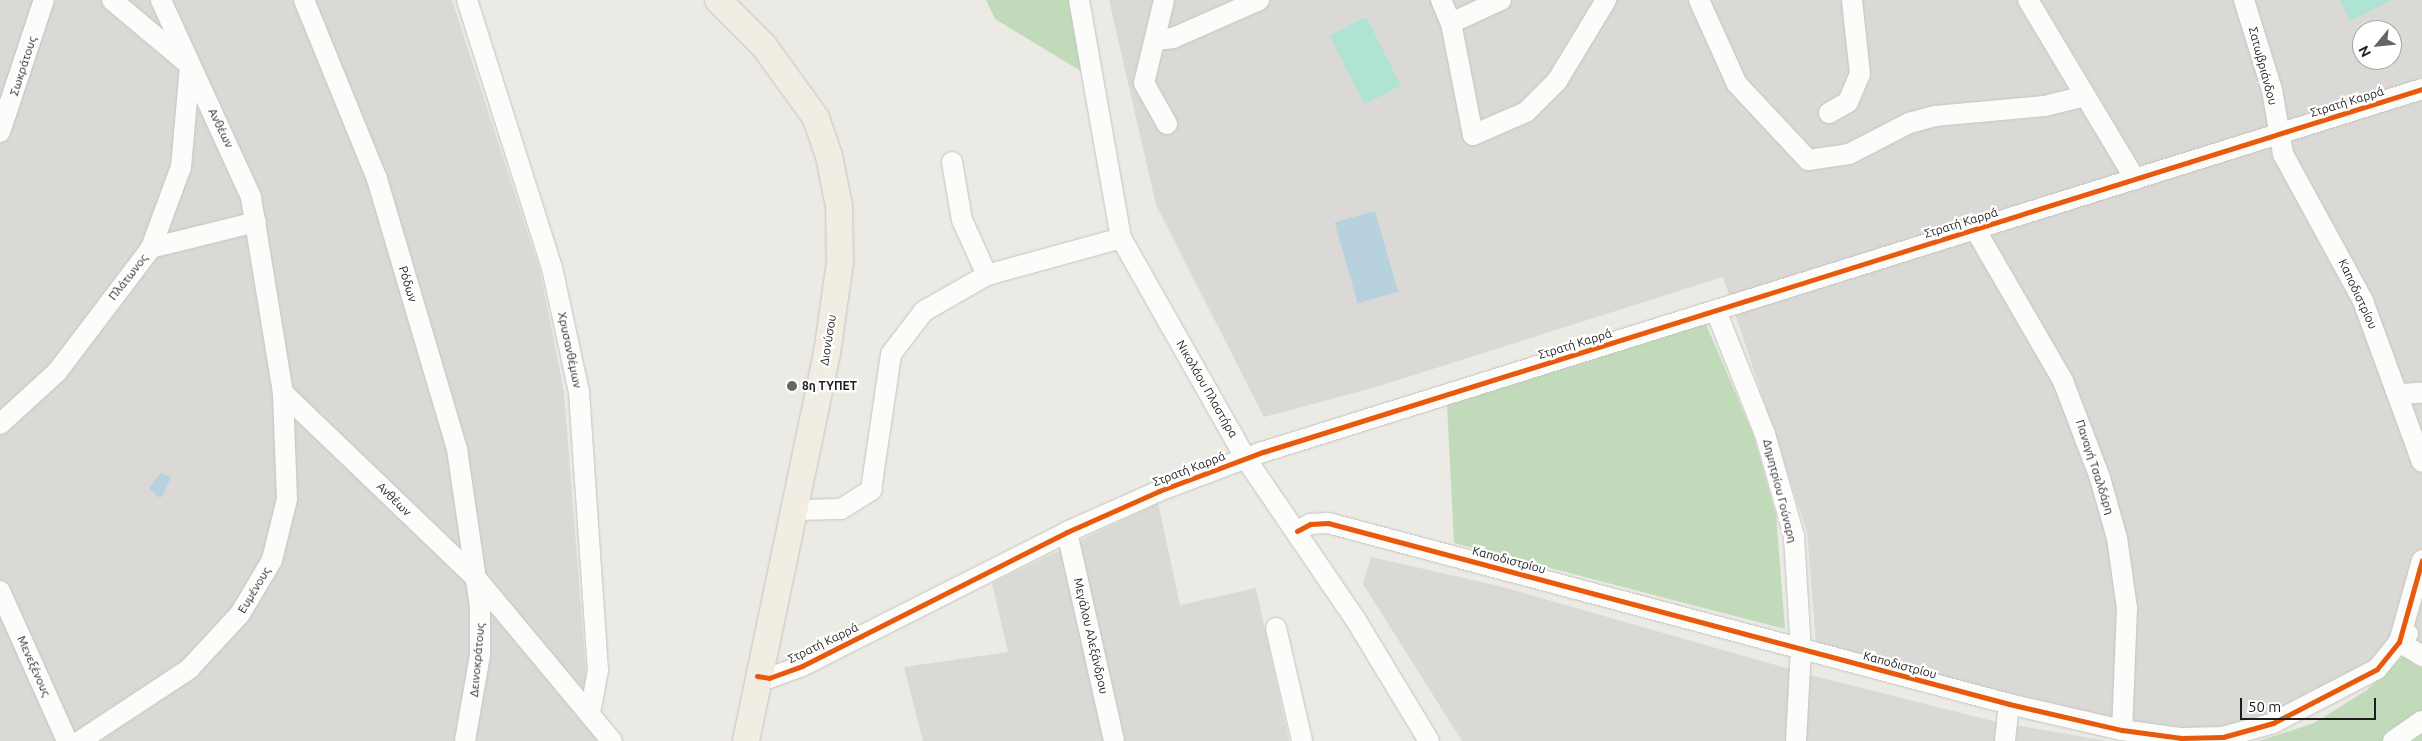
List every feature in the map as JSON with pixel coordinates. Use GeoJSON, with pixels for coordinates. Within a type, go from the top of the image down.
{"type":"FeatureCollection","features":[{"type":"Feature","properties":{"kind":"main road","name":"Διονύσου"},"geometry":{"type":"LineString","coordinates":[[718,0],[764,46],[816,118],[830,156],[839,206],[840,262],[831,326],[795,510],[758,676],[746,741]]}},
{"type":"Feature","properties":{"kind":"street","name":"Σωκράτους"},"geometry":{"type":"LineString","coordinates":[[0,132],[44,0]]}},
{"type":"Feature","properties":{"kind":"street","name":"Ανθέων"},"geometry":{"type":"LineString","coordinates":[[112,0],[190,65]]}},
{"type":"Feature","properties":{"kind":"street","name":"Ανθέων"},"geometry":{"type":"LineString","coordinates":[[161,0],[242,172],[256,222],[284,392],[476,578],[612,741]]}},
{"type":"Feature","properties":{"kind":"street","name":"Ρόδων"},"geometry":{"type":"LineString","coordinates":[[304,0],[377,180],[457,449],[476,578]]}},
{"type":"Feature","properties":{"kind":"street","name":"Χρυσανθέμων"},"geometry":{"type":"LineString","coordinates":[[466,0],[552,268],[579,392],[598,670],[590,713]]}},
{"type":"Feature","properties":{"kind":"street","name":"Νικολάου Πλαστήρα"},"geometry":{"type":"LineString","coordinates":[[1079,0],[1121,238],[1246,458],[1297,532],[1428,741]]}},
{"type":"Feature","properties":{"kind":"street"},"geometry":{"type":"LineString","coordinates":[[1164,0],[1155,23],[1157,40],[1144,83],[1167,124]]}},
{"type":"Feature","properties":{"kind":"street"},"geometry":{"type":"LineString","coordinates":[[1157,40],[1173,38],[1259,0]]}},
{"type":"Feature","properties":{"kind":"street"},"geometry":{"type":"LineString","coordinates":[[1442,0],[1451,23],[1473,135],[1526,112],[1551,88],[1606,0]]}},
{"type":"Feature","properties":{"kind":"street"},"geometry":{"type":"LineString","coordinates":[[1451,23],[1501,0]]}},
{"type":"Feature","properties":{"kind":"street"},"geometry":{"type":"LineString","coordinates":[[1699,0],[1737,84],[1808,160],[1849,154],[1901,127],[1935,116],[2045,106],[2082,97]]}},
{"type":"Feature","properties":{"kind":"street"},"geometry":{"type":"LineString","coordinates":[[1829,113],[1848,102],[1860,74],[1852,0]]}},
{"type":"Feature","properties":{"kind":"street"},"geometry":{"type":"LineString","coordinates":[[2028,0],[2082,97],[2135,179]]}},
{"type":"Feature","properties":{"kind":"street","name":"Σατωβριάνδου"},"geometry":{"type":"LineString","coordinates":[[2244,0],[2272,90],[2279,134]]}},
{"type":"Feature","properties":{"kind":"street","name":"Πλάτωνος"},"geometry":{"type":"LineString","coordinates":[[0,424],[57,372],[150,248],[181,167],[190,65]]}},
{"type":"Feature","properties":{"kind":"street","name":"Στρατή Καρρά"},"geometry":{"type":"LineString","coordinates":[[758,676],[769,678],[802,666],[1067,532],[1246,458],[2422,89]]}},
{"type":"Feature","properties":{"kind":"street","name":"Καποδιστρίου"},"geometry":{"type":"LineString","coordinates":[[2279,134],[2289,168],[2354,281],[2400,394],[2422,462]]}},
{"type":"Feature","properties":{"kind":"street"},"geometry":{"type":"LineString","coordinates":[[952,162],[962,220],[987,275]]}},
{"type":"Feature","properties":{"kind":"street"},"geometry":{"type":"LineString","coordinates":[[150,248],[256,222]]}},
{"type":"Feature","properties":{"kind":"street","name":"Παναγή Τσαλδάρη"},"geometry":{"type":"LineString","coordinates":[[1975,229],[2063,381],[2100,478],[2117,538],[2127,608],[2122,730]]}},
{"type":"Feature","properties":{"kind":"street"},"geometry":{"type":"LineString","coordinates":[[795,510],[840,509],[872,490],[891,354],[924,311],[987,275],[1121,238]]}},
{"type":"Feature","properties":{"kind":"street","name":"Δημητρίου Γούναρη"},"geometry":{"type":"LineString","coordinates":[[1716,311],[1780,482],[1794,536],[1801,649],[1796,741]]}},
{"type":"Feature","properties":{"kind":"street","name":"Ευμένους"},"geometry":{"type":"LineString","coordinates":[[80,741],[189,669],[240,614],[272,560],[287,499],[284,392]]}},
{"type":"Feature","properties":{"kind":"street"},"geometry":{"type":"LineString","coordinates":[[2400,394],[2422,393]]}},
{"type":"Feature","properties":{"kind":"street","name":"Καποδιστρίου"},"geometry":{"type":"LineString","coordinates":[[1297,532],[1310,524],[1328,522],[2009,704],[2122,730],[2181,738],[2246,732],[2356,682],[2377,669],[2399,642],[2422,560]]}},
{"type":"Feature","properties":{"kind":"street","name":"Μεγάλου Αλεξάνδρου"},"geometry":{"type":"LineString","coordinates":[[1067,532],[1114,741]]}},
{"type":"Feature","properties":{"kind":"street","name":"Δεινοκράτους"},"geometry":{"type":"LineString","coordinates":[[465,741],[480,655],[476,578]]}},
{"type":"Feature","properties":{"kind":"street","name":"Μενεξένους"},"geometry":{"type":"LineString","coordinates":[[0,591],[67,741]]}},
{"type":"Feature","properties":{"kind":"street"},"geometry":{"type":"LineString","coordinates":[[2422,619],[2399,642],[2422,656]]}},
{"type":"Feature","properties":{"kind":"street"},"geometry":{"type":"LineString","coordinates":[[1276,628],[1302,741]]}},
{"type":"Feature","properties":{"kind":"street"},"geometry":{"type":"LineString","coordinates":[[2005,741],[2009,704]]}},
{"type":"Feature","properties":{"kind":"street"},"geometry":{"type":"LineString","coordinates":[[2393,741],[2422,721]]}},
{"type":"Feature","properties":{"kind":"shaded area"},"geometry":{"type":"Polygon","coordinates":[[[0,0],[452,0],[540,271],[564,392],[587,685],[568,703],[598,741],[0,741],[0,0]]]}},
{"type":"Feature","properties":{"kind":"shaded area"},"geometry":{"type":"Polygon","coordinates":[[[1109,0],[2422,0],[2422,645],[2395,629],[2377,655],[2346,681],[2289,712],[2202,732],[2114,721],[1816,644],[1807,532],[1723,277],[1376,387],[1264,417],[1156,205],[1109,0]]]}},
{"type":"Feature","properties":{"kind":"shaded area"},"geometry":{"type":"Polygon","coordinates":[[[1158,503],[1180,605],[1256,588],[1289,741],[923,741],[904,667],[1008,652],[992,583],[1158,503]]]}},
{"type":"Feature","properties":{"kind":"shaded area"},"geometry":{"type":"Polygon","coordinates":[[[1371,557],[1499,586],[1814,676],[1997,722],[2108,741],[1462,741],[1363,584],[1371,557]]]}},
{"type":"Feature","properties":{"kind":"green space"},"geometry":{"type":"Polygon","coordinates":[[[986,0],[1070,0],[1084,73],[995,19],[986,0]]]}},
{"type":"Feature","properties":{"kind":"green space"},"geometry":{"type":"Polygon","coordinates":[[[2340,0],[2392,0],[2352,20],[2350,21],[2340,0]]]}},
{"type":"Feature","properties":{"kind":"green space"},"geometry":{"type":"Polygon","coordinates":[[[1366,17],[1401,86],[1364,104],[1329,36],[1366,17]]]}},
{"type":"Feature","properties":{"kind":"green space"},"geometry":{"type":"Polygon","coordinates":[[[1705,322],[1753,434],[1776,515],[1785,629],[1454,543],[1447,405],[1705,322]]]}},
{"type":"Feature","properties":{"kind":"green space"},"geometry":{"type":"Polygon","coordinates":[[[2403,656],[2422,668],[2422,741],[2259,741],[2314,723],[2367,690],[2403,656]]]}},
{"type":"Feature","properties":{"kind":"water"},"geometry":{"type":"Polygon","coordinates":[[[1375,211],[1398,292],[1358,303],[1335,223],[1375,211]]]}},
{"type":"Feature","properties":{"kind":"water"},"geometry":{"type":"Polygon","coordinates":[[[161,473],[171,477],[162,497],[158,497],[149,488],[161,473]]]}},
{"type":"Feature","properties":{"kind":"cycle path"},"geometry":{"type":"LineString","coordinates":[[757,676],[769,678],[802,666],[1067,532],[1159,491],[1263,452],[2422,89]]}},
{"type":"Feature","properties":{"kind":"cycle path"},"geometry":{"type":"LineString","coordinates":[[1297,531],[1310,524],[1328,523],[2009,704],[2122,730],[2181,738],[2223,737],[2273,723],[2377,669],[2399,642],[2422,560]]}},
{"type":"Feature","properties":{"kind":"place","name":"8η ΤΥΠΕΤ"},"geometry":{"type":"Point","coordinates":[792,386]}}]}
